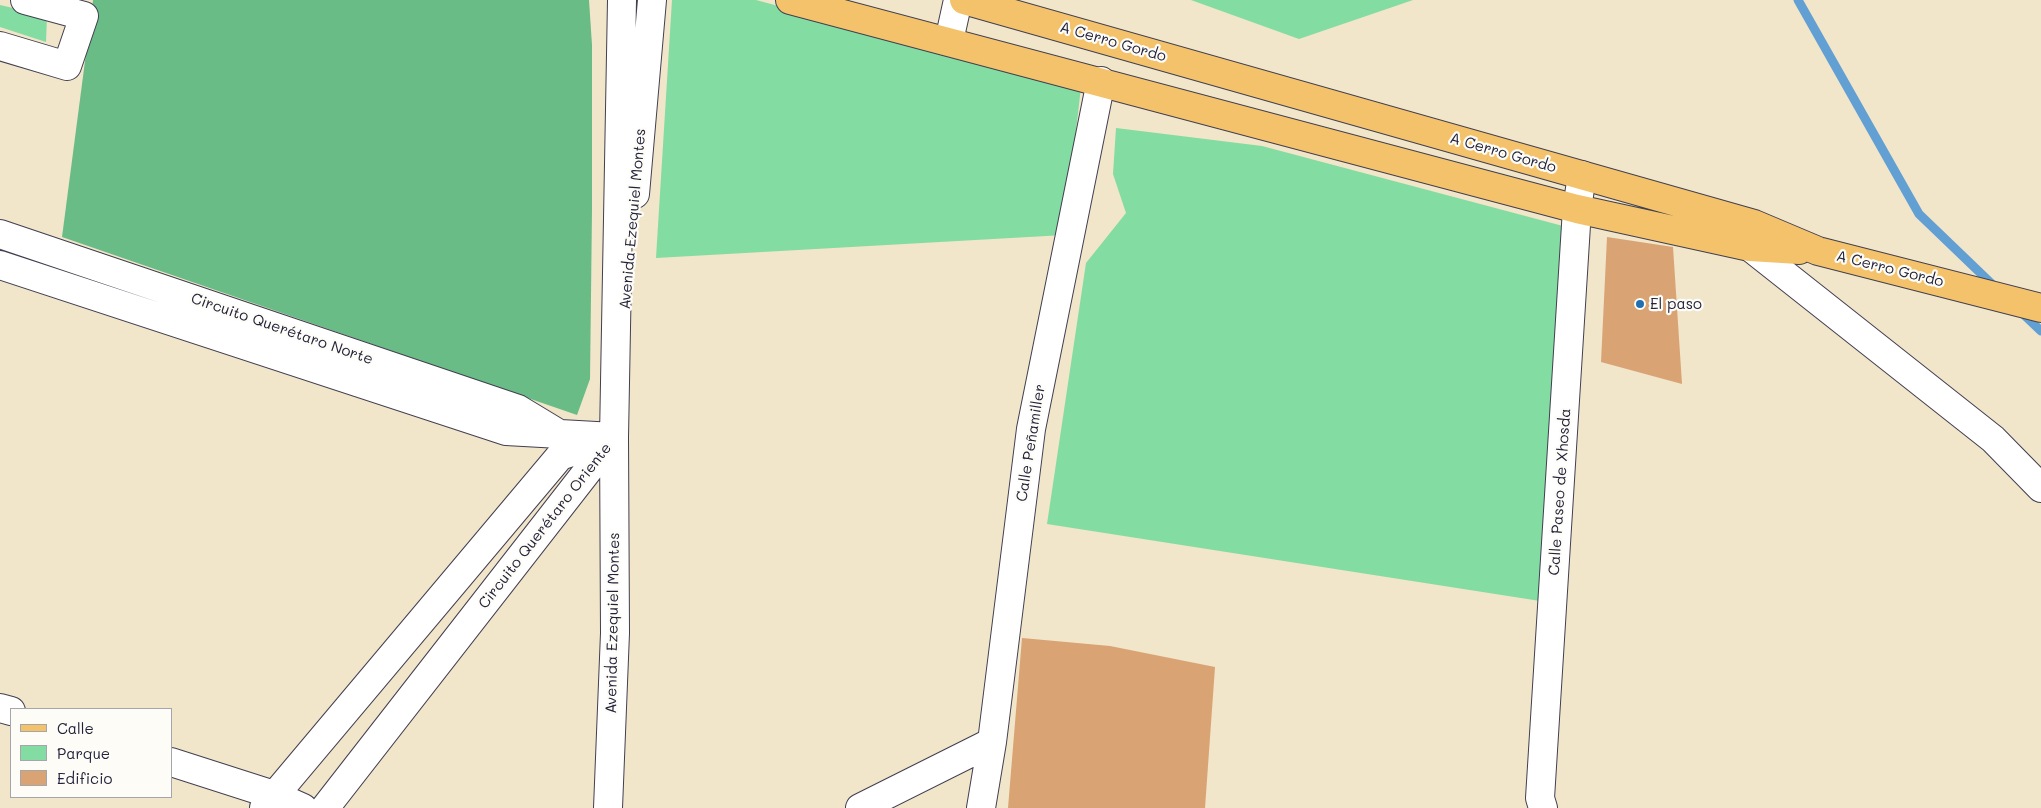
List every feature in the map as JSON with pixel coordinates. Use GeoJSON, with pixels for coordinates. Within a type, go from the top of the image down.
{"type":"FeatureCollection","features":[{"type":"Feature","properties":{"kind":"main road","name":"A Cerro Gordo"},"geometry":{"type":"LineString","coordinates":[[790,0],[1101,81],[1577,209],[1752,235],[1925,277],[2041,308]]}},
{"type":"Feature","properties":{"kind":"main road","name":"A Cerro Gordo"},"geometry":{"type":"LineString","coordinates":[[964,0],[1582,175],[1752,235]]}},
{"type":"Feature","properties":{"kind":"street"},"geometry":{"type":"LineString","coordinates":[[0,46],[67,66],[84,16],[25,0]]}},
{"type":"Feature","properties":{"kind":"street","name":"Avenida Ezequiel Montes"},"geometry":{"type":"LineString","coordinates":[[608,808],[615,633],[614,437],[622,0]]}},
{"type":"Feature","properties":{"kind":"street","name":"Avenida Ezequiel Montes"},"geometry":{"type":"LineString","coordinates":[[614,437],[652,0]]}},
{"type":"Feature","properties":{"kind":"street"},"geometry":{"type":"LineString","coordinates":[[949,41],[958,0]]}},
{"type":"Feature","properties":{"kind":"street","name":"Calle Peñamiller"},"geometry":{"type":"LineString","coordinates":[[982,808],[1031,429],[1101,81]]}},
{"type":"Feature","properties":{"kind":"street","name":"Calle Paseo de Xhosda"},"geometry":{"type":"LineString","coordinates":[[1543,808],[1540,798],[1577,209],[1582,175]]}},
{"type":"Feature","properties":{"kind":"street","name":"Circuito Querétaro Norte"},"geometry":{"type":"LineString","coordinates":[[0,234],[518,409],[560,434]]}},
{"type":"Feature","properties":{"kind":"street"},"geometry":{"type":"LineString","coordinates":[[1752,235],[1993,439],[2041,488]]}},
{"type":"Feature","properties":{"kind":"street","name":"Circuito Querétaro Norte"},"geometry":{"type":"LineString","coordinates":[[0,265],[506,431],[614,437]]}},
{"type":"Feature","properties":{"kind":"street","name":"Circuito Querétaro Oriente"},"geometry":{"type":"LineString","coordinates":[[269,802],[560,456],[614,437]]}},
{"type":"Feature","properties":{"kind":"street","name":"Circuito Querétaro Oriente"},"geometry":{"type":"LineString","coordinates":[[325,808],[614,437]]}},
{"type":"Feature","properties":{"kind":"street"},"geometry":{"type":"LineString","coordinates":[[860,808],[992,742]]}},
{"type":"Feature","properties":{"kind":"street"},"geometry":{"type":"LineString","coordinates":[[172,762],[269,802],[303,808]]}},
{"type":"Feature","properties":{"kind":"green space"},"geometry":{"type":"Polygon","coordinates":[[[93,0],[589,0],[592,45],[590,379],[577,415],[62,237],[93,0]]]}},
{"type":"Feature","properties":{"kind":"green space"},"geometry":{"type":"Polygon","coordinates":[[[672,0],[756,0],[1081,87],[1064,235],[656,258],[672,0]]]}},
{"type":"Feature","properties":{"kind":"green space"},"geometry":{"type":"Polygon","coordinates":[[[1191,0],[1413,0],[1299,39],[1191,0]]]}},
{"type":"Feature","properties":{"kind":"green space"},"geometry":{"type":"Polygon","coordinates":[[[0,5],[47,16],[46,42],[0,27],[0,5]]]}},
{"type":"Feature","properties":{"kind":"green space"},"geometry":{"type":"Polygon","coordinates":[[[1116,128],[1262,146],[1563,226],[1553,603],[1047,524],[1086,263],[1126,213],[1113,174],[1116,128]]]}},
{"type":"Feature","properties":{"kind":"building","name":"El paso"},"geometry":{"type":"Polygon","coordinates":[[[1607,237],[1673,247],[1682,384],[1601,362],[1607,237]]]}},
{"type":"Feature","properties":{"kind":"building"},"geometry":{"type":"Polygon","coordinates":[[[1022,638],[1110,646],[1215,667],[1205,808],[1008,808],[1022,638]]]}},
{"type":"Feature","properties":{"kind":"waterway"},"geometry":{"type":"LineString","coordinates":[[1798,0],[1919,214],[1996,288]]}},
{"type":"Feature","properties":{"kind":"waterway"},"geometry":{"type":"LineString","coordinates":[[2021,312],[2041,331]]}},
{"type":"Feature","properties":{"kind":"place","name":"El paso"},"geometry":{"type":"Point","coordinates":[1640,304]}}]}
